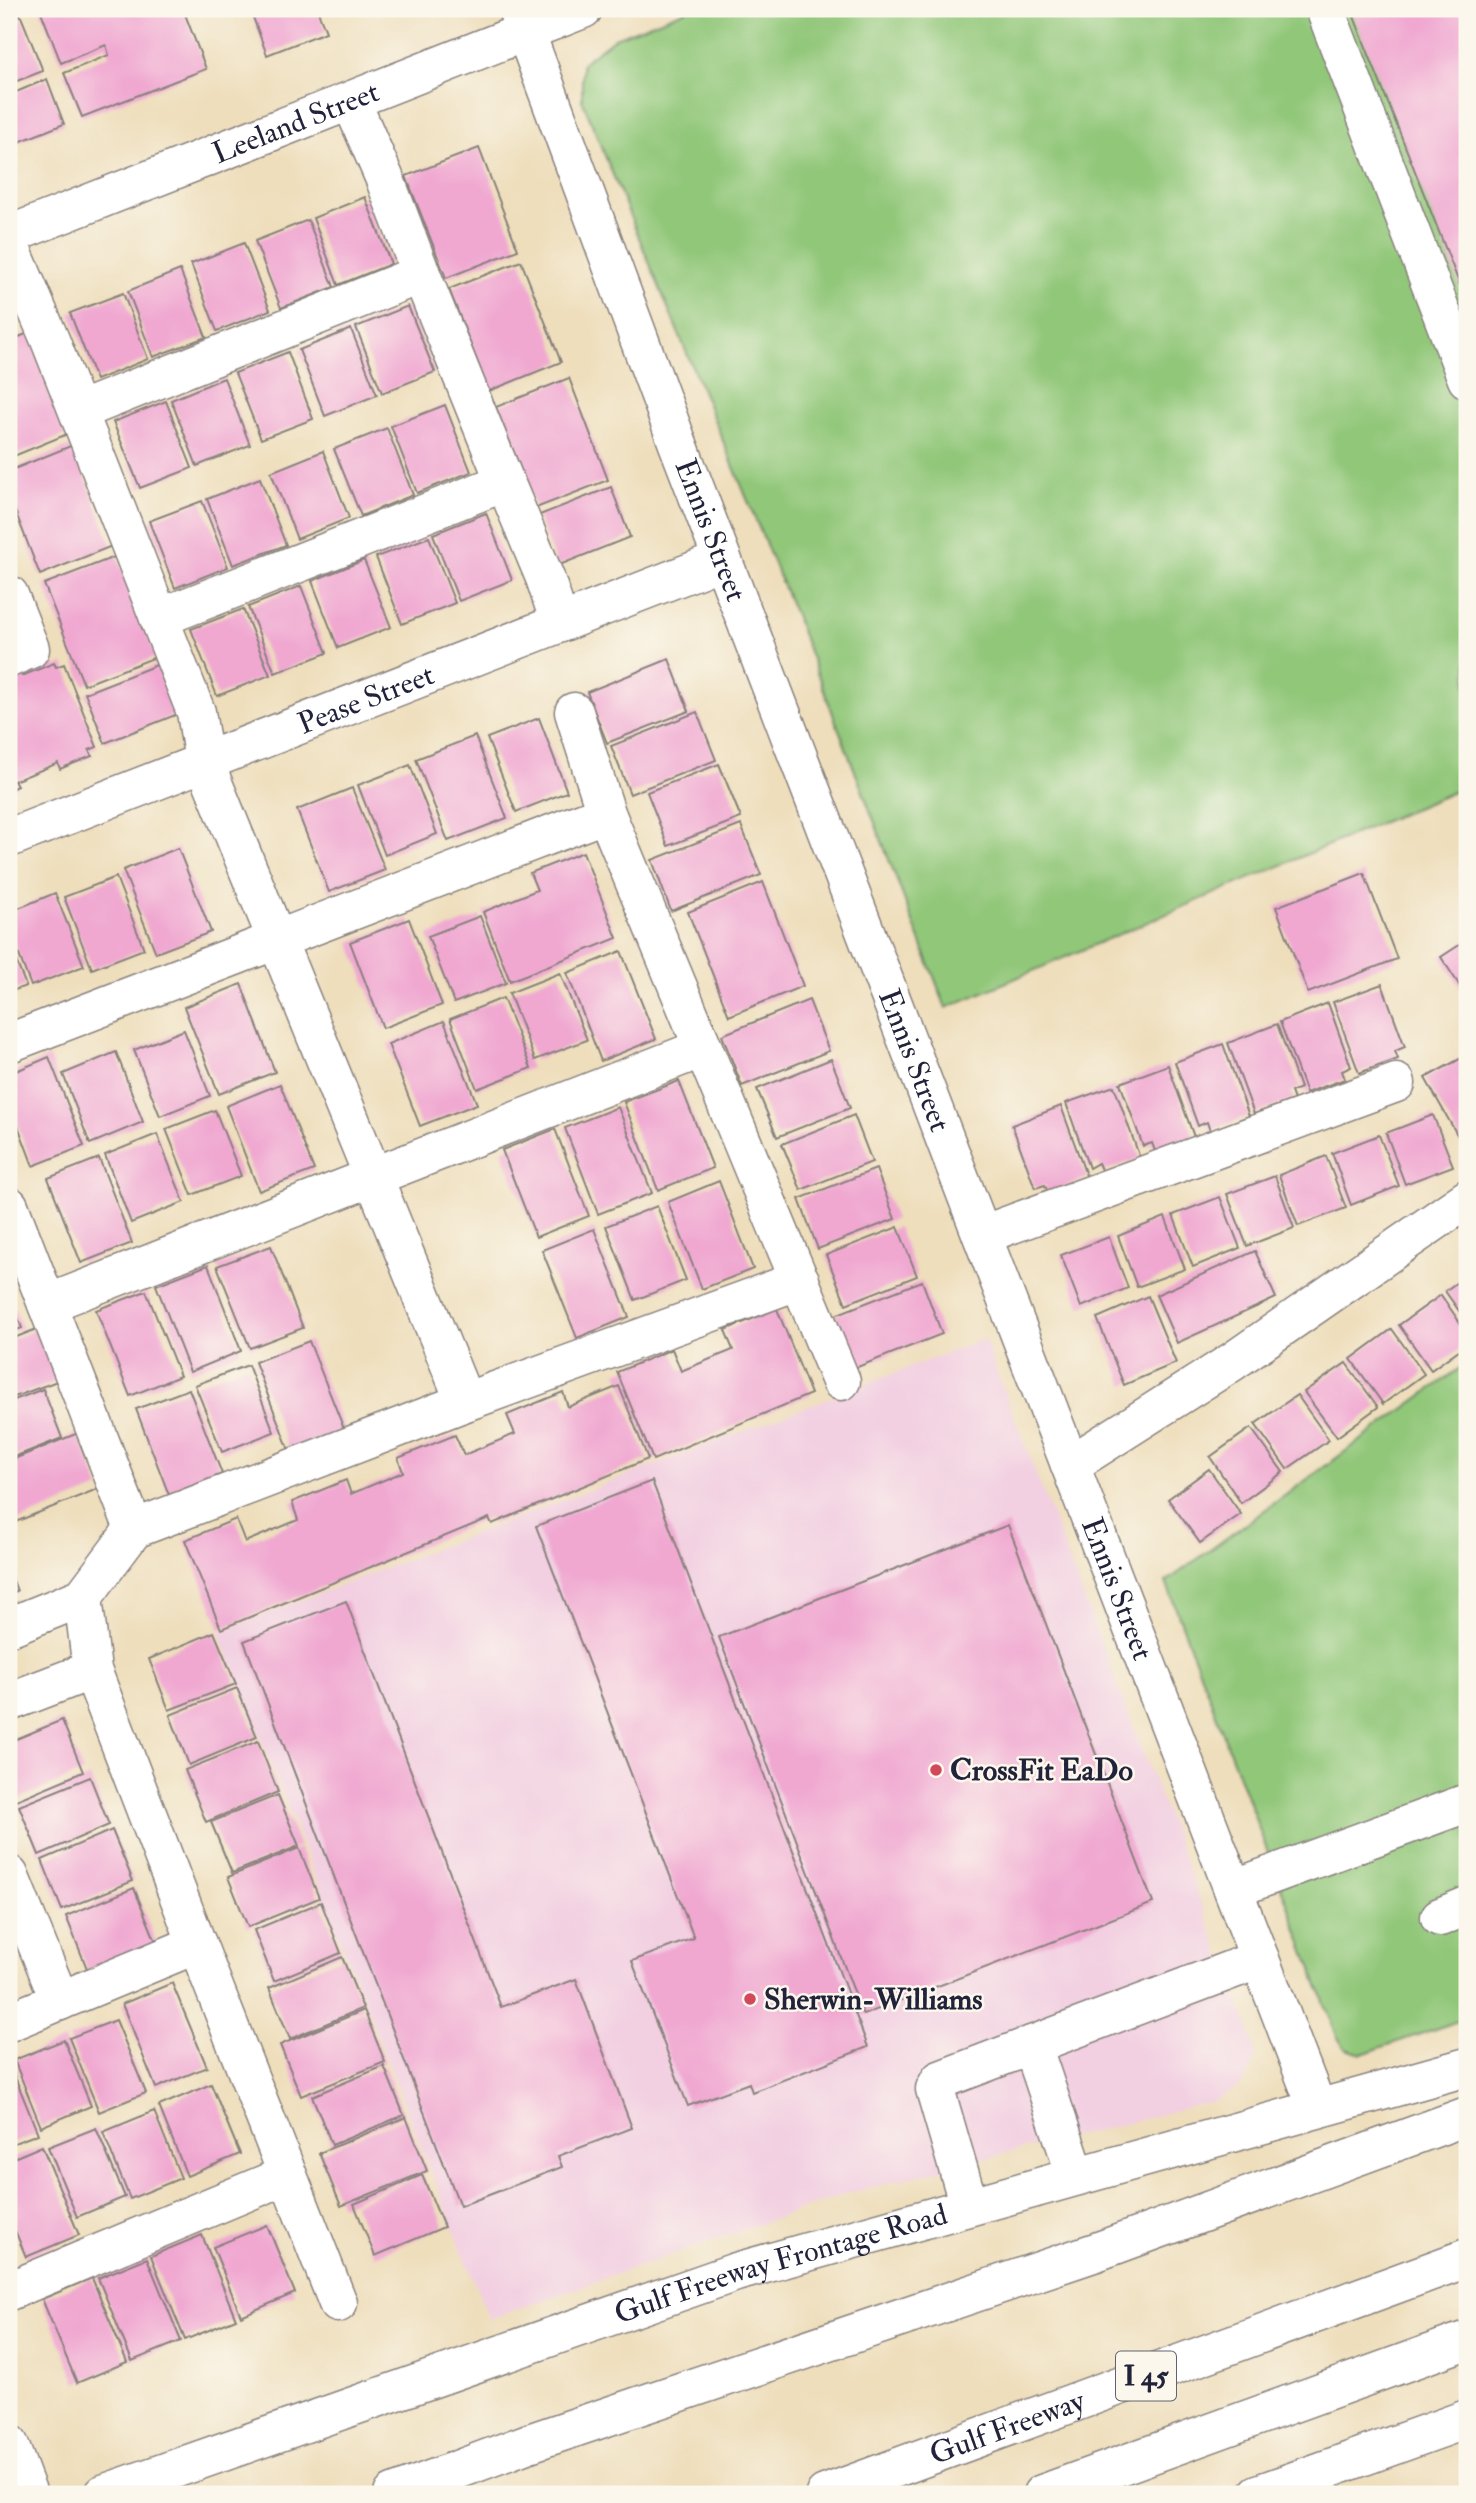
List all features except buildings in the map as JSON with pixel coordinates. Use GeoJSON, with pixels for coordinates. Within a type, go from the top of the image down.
{"type":"FeatureCollection","features":[{"type":"Feature","properties":{"kind":"main road","name":"Leeland Street"},"geometry":{"type":"LineString","coordinates":[[9,234],[351,101],[521,20],[583,9]]}},
{"type":"Feature","properties":{"kind":"main road"},"geometry":{"type":"LineString","coordinates":[[1325,9],[1467,379]]}},
{"type":"Feature","properties":{"kind":"main road","name":"Ennis Street"},"geometry":{"type":"LineString","coordinates":[[521,20],[722,560],[1317,2108]]}},
{"type":"Feature","properties":{"kind":"main road"},"geometry":{"type":"LineString","coordinates":[[351,101],[384,177],[560,623]]}},
{"type":"Feature","properties":{"kind":"main road"},"geometry":{"type":"LineString","coordinates":[[9,244],[79,411],[196,712],[204,761],[465,1402]]}},
{"type":"Feature","properties":{"kind":"main road"},"geometry":{"type":"LineString","coordinates":[[79,411],[421,274]]}},
{"type":"Feature","properties":{"kind":"main road"},"geometry":{"type":"LineString","coordinates":[[159,618],[505,482]]}},
{"type":"Feature","properties":{"kind":"main road","name":"Pease Street"},"geometry":{"type":"LineString","coordinates":[[9,838],[722,560]]}},
{"type":"Feature","properties":{"kind":"main road"},"geometry":{"type":"LineString","coordinates":[[9,596],[30,649],[9,658]]}},
{"type":"Feature","properties":{"kind":"main road"},"geometry":{"type":"LineString","coordinates":[[574,712],[606,813],[841,1381]]}},
{"type":"Feature","properties":{"kind":"main road"},"geometry":{"type":"LineString","coordinates":[[9,1043],[606,813]]}},
{"type":"Feature","properties":{"kind":"main road"},"geometry":{"type":"LineString","coordinates":[[47,1304],[703,1048]]}},
{"type":"Feature","properties":{"kind":"main road"},"geometry":{"type":"LineString","coordinates":[[982,1235],[1396,1083]]}},
{"type":"Feature","properties":{"kind":"main road"},"geometry":{"type":"LineString","coordinates":[[1070,1465],[1232,1362],[1467,1199]]}},
{"type":"Feature","properties":{"kind":"main road"},"geometry":{"type":"LineString","coordinates":[[9,1206],[134,1528]]}},
{"type":"Feature","properties":{"kind":"main road"},"geometry":{"type":"LineString","coordinates":[[9,1627],[83,1597],[134,1528],[465,1402],[800,1280]]}},
{"type":"Feature","properties":{"kind":"main road"},"geometry":{"type":"LineString","coordinates":[[83,1597],[92,1670],[338,2303]]}},
{"type":"Feature","properties":{"kind":"main road"},"geometry":{"type":"LineString","coordinates":[[9,1702],[92,1670]]}},
{"type":"Feature","properties":{"kind":"main road"},"geometry":{"type":"LineString","coordinates":[[1233,1889],[1467,1803]]}},
{"type":"Feature","properties":{"kind":"main road"},"geometry":{"type":"LineString","coordinates":[[9,1875],[60,2001]]}},
{"type":"Feature","properties":{"kind":"main road"},"geometry":{"type":"LineString","coordinates":[[9,2022],[197,1944]]}},
{"type":"Feature","properties":{"kind":"main road"},"geometry":{"type":"LineString","coordinates":[[969,2206],[935,2089],[940,2080],[1260,1959]]}},
{"type":"Feature","properties":{"kind":"main road"},"geometry":{"type":"LineString","coordinates":[[1032,2045],[1076,2176]]}},
{"type":"Feature","properties":{"kind":"main road","name":"Gulf Freeway Frontage Road"},"geometry":{"type":"LineString","coordinates":[[103,2494],[736,2272],[1467,2067]]}},
{"type":"Feature","properties":{"kind":"main road"},"geometry":{"type":"LineString","coordinates":[[393,2494],[529,2443],[1109,2247],[1467,2116]]}},
{"type":"Feature","properties":{"kind":"main road"},"geometry":{"type":"LineString","coordinates":[[9,2291],[287,2175]]}},
{"type":"Feature","properties":{"kind":"main road","name":"Gulf Freeway"},"geometry":{"type":"LineString","coordinates":[[825,2494],[1467,2258]]}},
{"type":"Feature","properties":{"kind":"main road","name":"I 45"},"geometry":{"type":"LineString","coordinates":[[1042,2494],[1467,2340]]}},
{"type":"Feature","properties":{"kind":"main road"},"geometry":{"type":"LineString","coordinates":[[1258,2494],[1467,2419]]}},
{"type":"Feature","properties":{"kind":"main road"},"geometry":{"type":"LineString","coordinates":[[9,2444],[28,2494]]}},
{"type":"Feature","properties":{"kind":"shaded area"},"geometry":{"type":"Polygon","coordinates":[[[984,1339],[1248,2025],[1256,2056],[1242,2085],[1214,2101],[845,2194],[489,2319],[219,1632],[984,1339]]]}},
{"type":"Feature","properties":{"kind":"green space"},"geometry":{"type":"Polygon","coordinates":[[[689,9],[1467,9],[1467,786],[946,1008],[793,610],[582,100],[582,63],[615,38],[689,9]]]}},
{"type":"Feature","properties":{"kind":"green space"},"geometry":{"type":"Polygon","coordinates":[[[1467,1363],[1467,2018],[1362,2054],[1345,2049],[1337,2036],[1166,1582],[1467,1363]]]}},
{"type":"Feature","properties":{"kind":"place","name":"CrossFit EaDo"},"geometry":{"type":"Point","coordinates":[936,1770]}},
{"type":"Feature","properties":{"kind":"place","name":"Sherwin-Williams"},"geometry":{"type":"Point","coordinates":[750,1999]}}]}
